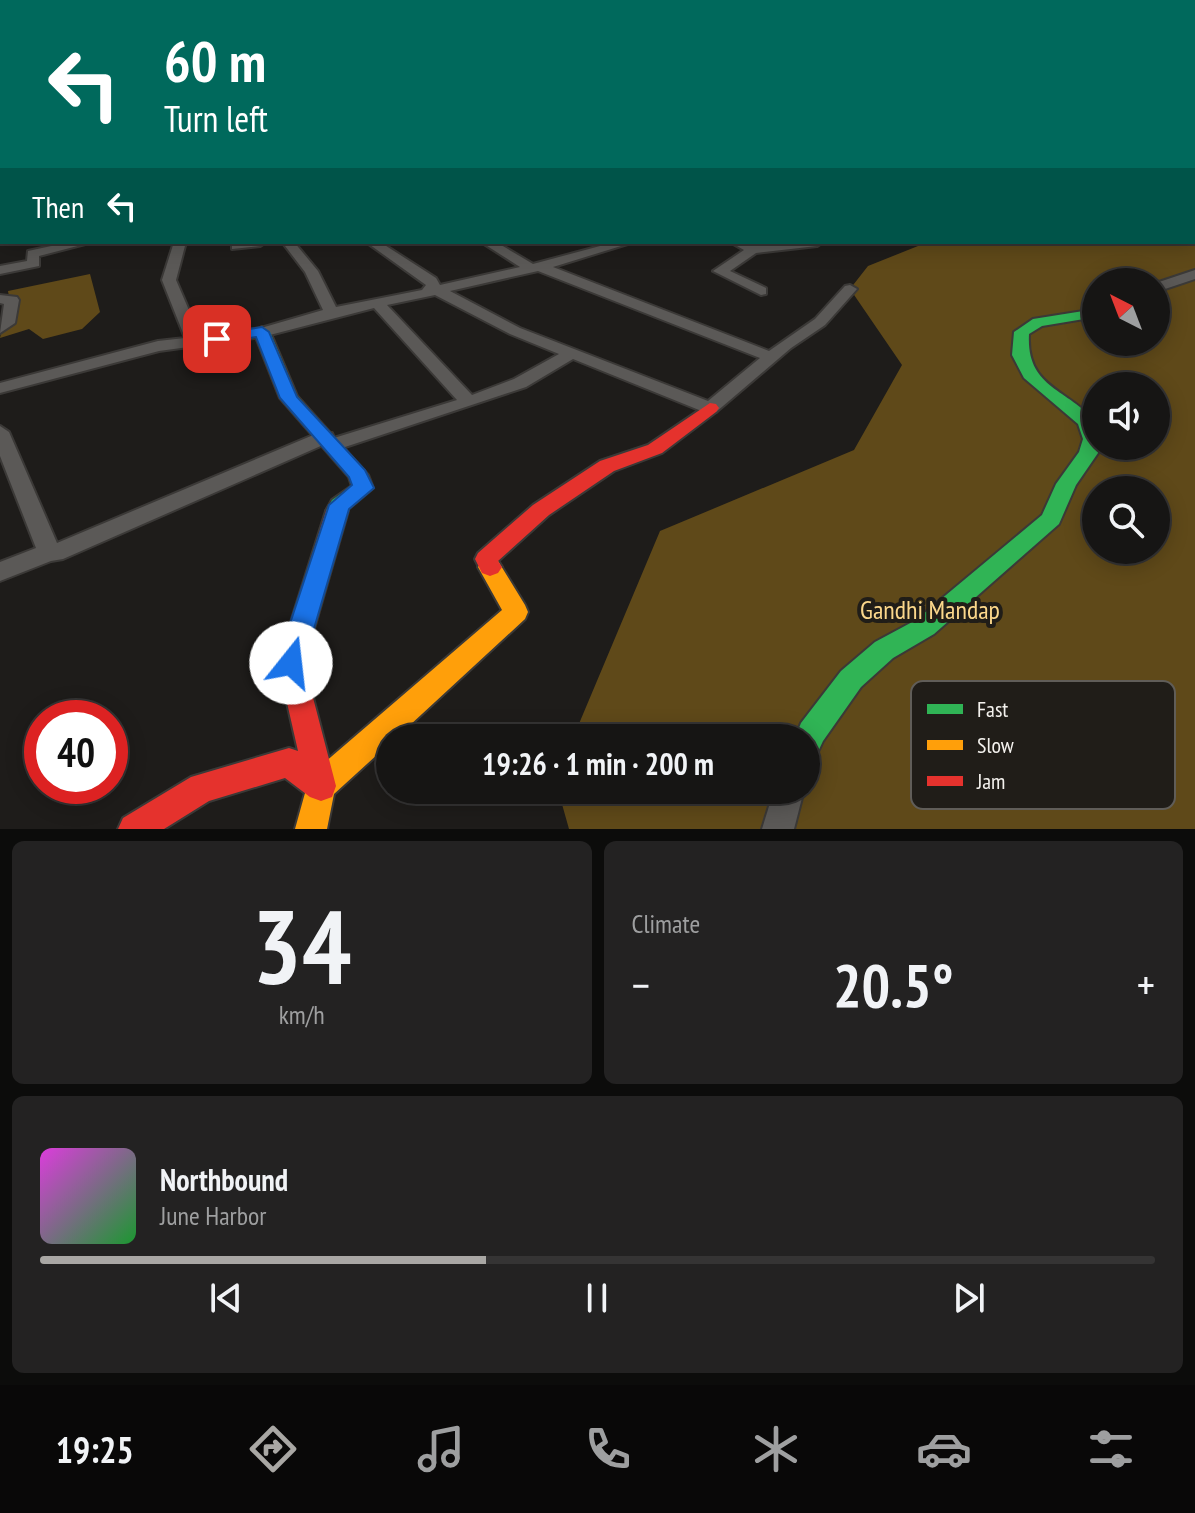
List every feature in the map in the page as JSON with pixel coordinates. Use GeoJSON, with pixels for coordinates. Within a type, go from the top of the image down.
{"type":"FeatureCollection","features":[{"type":"Feature","properties":{"kind":"street"},"geometry":{"type":"LineString","coordinates":[[0,270],[34,263],[32,254],[78,244]]}},
{"type":"Feature","properties":{"kind":"street"},"geometry":{"type":"LineString","coordinates":[[179,244],[169,280],[195,342]]}},
{"type":"Feature","properties":{"kind":"street"},"geometry":{"type":"LineString","coordinates":[[236,246],[248,244]]}},
{"type":"Feature","properties":{"kind":"street"},"geometry":{"type":"LineString","coordinates":[[290,244],[311,271],[331,312]]}},
{"type":"Feature","properties":{"kind":"street"},"geometry":{"type":"LineString","coordinates":[[375,244],[431,281],[432,292]]}},
{"type":"Feature","properties":{"kind":"street"},"geometry":{"type":"LineString","coordinates":[[491,244],[536,268],[771,357]]}},
{"type":"Feature","properties":{"kind":"street"},"geometry":{"type":"LineString","coordinates":[[0,388],[158,346],[262,332],[331,312],[536,268],[617,244]]}},
{"type":"Feature","properties":{"kind":"street"},"geometry":{"type":"LineString","coordinates":[[740,244],[753,250]]}},
{"type":"Feature","properties":{"kind":"street"},"geometry":{"type":"LineString","coordinates":[[761,291],[720,271],[753,250],[801,244]]}},
{"type":"Feature","properties":{"kind":"street"},"geometry":{"type":"LineString","coordinates":[[1170,283],[1195,274]]}},
{"type":"Feature","properties":{"kind":"street"},"geometry":{"type":"LineString","coordinates":[[321,786],[516,612],[486,559],[541,510],[607,466],[655,449],[820,322],[850,289]]}},
{"type":"Feature","properties":{"kind":"street"},"geometry":{"type":"LineString","coordinates":[[432,292],[515,331],[710,408]]}},
{"type":"Feature","properties":{"kind":"street"},"geometry":{"type":"LineString","coordinates":[[0,299],[12,300],[8,323],[0,328]]}},
{"type":"Feature","properties":{"kind":"street"},"geometry":{"type":"LineString","coordinates":[[377,303],[469,402]]}},
{"type":"Feature","properties":{"kind":"street"},"geometry":{"type":"LineString","coordinates":[[818,724],[851,679],[884,650],[925,627],[1051,519],[1066,484],[1088,453],[1092,439],[1087,422],[1032,378],[1020,355],[1022,332],[1038,322],[1082,315]]}},
{"type":"Feature","properties":{"kind":"street"},"geometry":{"type":"LineString","coordinates":[[262,332],[289,398],[358,475],[363,488],[339,505],[291,663],[321,786],[311,829]]}},
{"type":"Feature","properties":{"kind":"street"},"geometry":{"type":"LineString","coordinates":[[0,572],[49,552],[55,553],[328,441],[469,402],[520,383],[572,353]]}},
{"type":"Feature","properties":{"kind":"street"},"geometry":{"type":"LineString","coordinates":[[0,432],[49,552]]}},
{"type":"Feature","properties":{"kind":"street"},"geometry":{"type":"LineString","coordinates":[[134,829],[202,788],[289,762],[321,786]]}},
{"type":"Feature","properties":{"kind":"street"},"geometry":{"type":"LineString","coordinates":[[778,829],[785,804]]}},
{"type":"Feature","properties":{"kind":"green space","name":"Gandhi Mandap"},"geometry":{"type":"Polygon","coordinates":[[[923,244],[1195,244],[1195,829],[569,829],[562,804],[820,804],[820,724],[579,724],[660,531],[854,450],[902,365],[850,289],[868,266],[923,244]]]}},
{"type":"Feature","properties":{"kind":"green space"},"geometry":{"type":"Polygon","coordinates":[[[90,274],[100,312],[82,329],[43,339],[29,329],[0,338],[8,291],[90,274]]]}},
{"type":"Feature","properties":{"kind":"traffic: fast"},"geometry":{"type":"LineString","coordinates":[[818,724],[851,679],[884,650],[925,627],[1051,519],[1066,484],[1088,453],[1092,439],[1087,422],[1032,378],[1020,355],[1022,332],[1038,322],[1082,315]]}},
{"type":"Feature","properties":{"kind":"traffic: fast"},"geometry":{"type":"LineString","coordinates":[[262,332],[289,398],[358,475],[363,488],[339,505],[337,511]]}},
{"type":"Feature","properties":{"kind":"traffic: slow"},"geometry":{"type":"LineString","coordinates":[[311,829],[321,786],[516,612],[490,567]]}},
{"type":"Feature","properties":{"kind":"traffic: jam"},"geometry":{"type":"LineString","coordinates":[[490,567],[486,559],[541,510],[607,466],[655,449],[710,408]]}},
{"type":"Feature","properties":{"kind":"traffic: jam"},"geometry":{"type":"LineString","coordinates":[[134,829],[202,788],[289,762],[321,786],[291,663],[337,511]]}},
{"type":"Feature","properties":{"kind":"route"},"geometry":{"type":"LineString","coordinates":[[217,339],[262,332],[289,398],[358,475],[363,488],[339,505],[291,663]]}}]}
